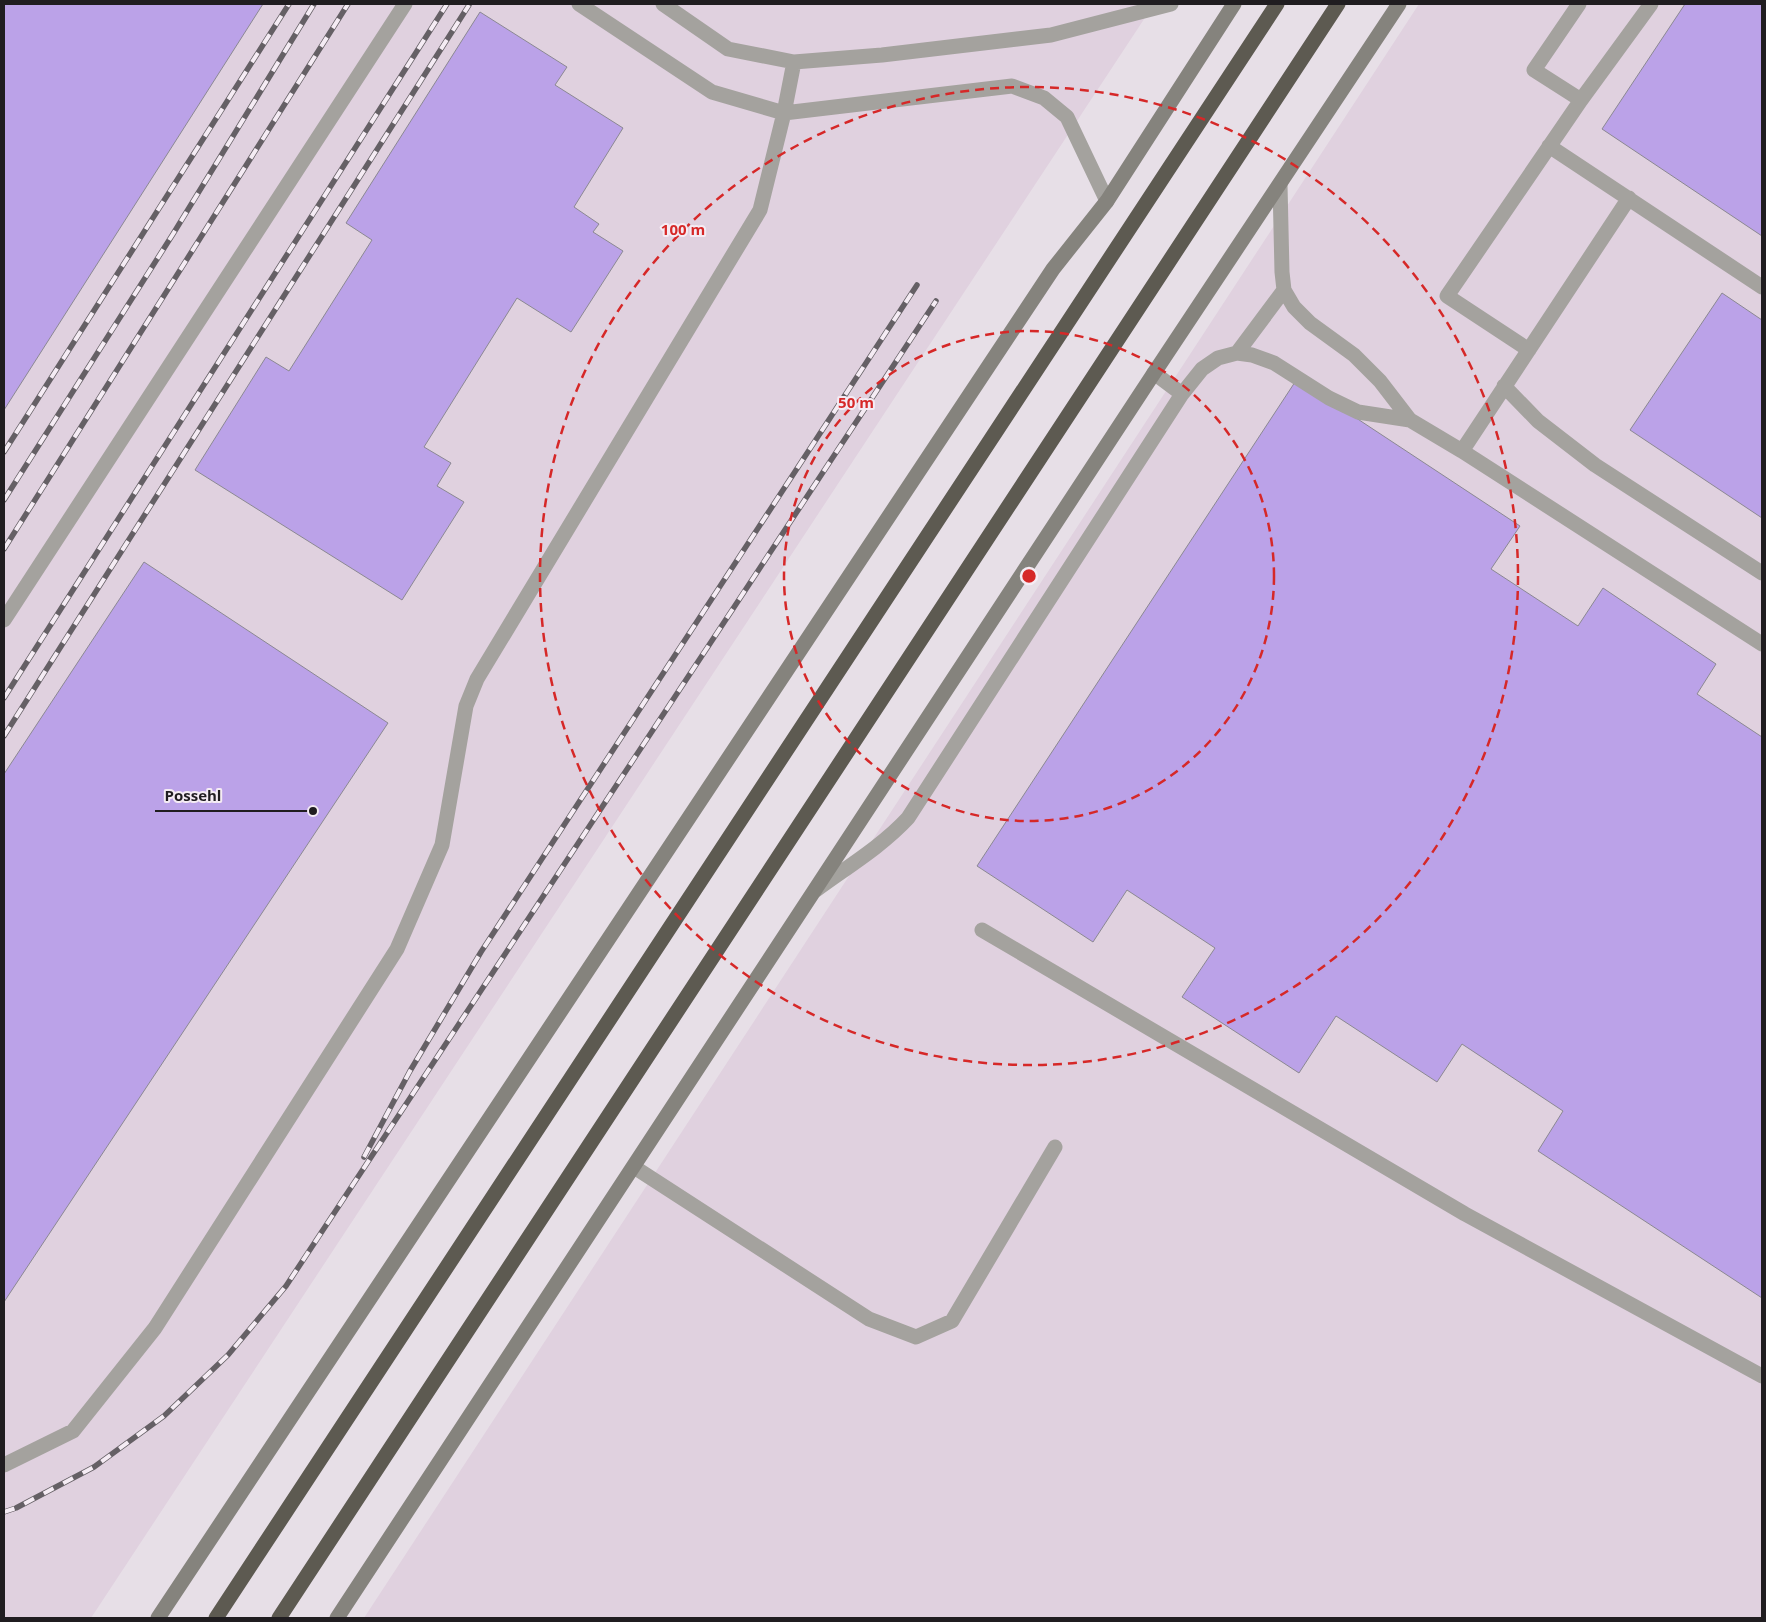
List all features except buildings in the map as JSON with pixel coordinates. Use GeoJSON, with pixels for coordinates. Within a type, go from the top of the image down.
{"type":"FeatureCollection","features":[{"type":"Feature","properties":{"kind":"highway"},"geometry":{"type":"LineString","coordinates":[[216,1618],[1277,4]]}},
{"type":"Feature","properties":{"kind":"highway"},"geometry":{"type":"LineString","coordinates":[[279,1618],[1338,4]]}},
{"type":"Feature","properties":{"kind":"street"},"geometry":{"type":"LineString","coordinates":[[158,1618],[1053,269],[1107,200],[1234,4]]}},
{"type":"Feature","properties":{"kind":"street"},"geometry":{"type":"LineString","coordinates":[[337,1618],[1154,373],[1399,4]]}},
{"type":"Feature","properties":{"kind":"lane"},"geometry":{"type":"LineString","coordinates":[[4,620],[404,4]]}},
{"type":"Feature","properties":{"kind":"lane"},"geometry":{"type":"LineString","coordinates":[[579,4],[712,92],[784,113],[1012,86],[1044,98],[1067,117],[1107,200]]}},
{"type":"Feature","properties":{"kind":"lane"},"geometry":{"type":"LineString","coordinates":[[663,4],[728,49],[794,62],[882,55],[1051,35],[1171,4]]}},
{"type":"Feature","properties":{"kind":"lane"},"geometry":{"type":"LineString","coordinates":[[1579,4],[1534,70],[1581,100]]}},
{"type":"Feature","properties":{"kind":"lane"},"geometry":{"type":"LineString","coordinates":[[1529,350],[1447,296],[1581,100],[1651,4]]}},
{"type":"Feature","properties":{"kind":"lane"},"geometry":{"type":"LineString","coordinates":[[4,1465],[72,1431],[155,1328],[397,949],[442,845],[466,706],[477,679],[760,210],[784,113],[794,62]]}},
{"type":"Feature","properties":{"kind":"lane"},"geometry":{"type":"LineString","coordinates":[[1549,146],[1762,287]]}},
{"type":"Feature","properties":{"kind":"lane"},"geometry":{"type":"LineString","coordinates":[[1280,184],[1284,290],[1294,307],[1310,323],[1354,355],[1380,381],[1410,420],[1462,451],[1762,644]]}},
{"type":"Feature","properties":{"kind":"lane"},"geometry":{"type":"LineString","coordinates":[[1462,451],[1629,198]]}},
{"type":"Feature","properties":{"kind":"lane"},"geometry":{"type":"LineString","coordinates":[[1237,353],[1284,290]]}},
{"type":"Feature","properties":{"kind":"lane"},"geometry":{"type":"LineString","coordinates":[[816,890],[873,850],[908,818],[1182,394],[1202,369],[1218,358],[1237,353],[1252,355],[1274,363],[1329,398],[1358,412],[1410,420]]}},
{"type":"Feature","properties":{"kind":"lane"},"geometry":{"type":"LineString","coordinates":[[1154,373],[1182,394]]}},
{"type":"Feature","properties":{"kind":"lane"},"geometry":{"type":"LineString","coordinates":[[1504,386],[1538,421],[1596,465],[1762,573]]}},
{"type":"Feature","properties":{"kind":"lane"},"geometry":{"type":"LineString","coordinates":[[982,930],[1465,1214],[1762,1376]]}},
{"type":"Feature","properties":{"kind":"lane"},"geometry":{"type":"LineString","coordinates":[[634,1168],[869,1319],[916,1337],[952,1321],[1055,1147]]}},
{"type":"Feature","properties":{"kind":"shaded area"},"geometry":{"type":"Polygon","coordinates":[[[4,4],[1154,4],[91,1618],[4,1618],[4,4]]]}},
{"type":"Feature","properties":{"kind":"shaded area"},"geometry":{"type":"Polygon","coordinates":[[[1419,4],[1762,4],[1762,1618],[364,1618],[1419,4]]]}},
{"type":"Feature","properties":{"kind":"railway"},"geometry":{"type":"LineString","coordinates":[[4,452],[289,4]]}},
{"type":"Feature","properties":{"kind":"railway"},"geometry":{"type":"LineString","coordinates":[[4,500],[173,234],[314,4]]}},
{"type":"Feature","properties":{"kind":"railway"},"geometry":{"type":"LineString","coordinates":[[4,549],[348,4]]}},
{"type":"Feature","properties":{"kind":"railway"},"geometry":{"type":"LineString","coordinates":[[4,698],[447,4]]}},
{"type":"Feature","properties":{"kind":"railway"},"geometry":{"type":"LineString","coordinates":[[4,736],[469,5]]}},
{"type":"Feature","properties":{"kind":"railway"},"geometry":{"type":"LineString","coordinates":[[364,1157],[410,1071],[481,952],[917,285]]}},
{"type":"Feature","properties":{"kind":"railway"},"geometry":{"type":"LineString","coordinates":[[4,1512],[16,1508],[94,1467],[164,1416],[228,1355],[286,1286],[936,301]]}},
{"type":"Feature","properties":{"kind":"place","name":"Possehl"},"geometry":{"type":"Point","coordinates":[313,811]}}]}
